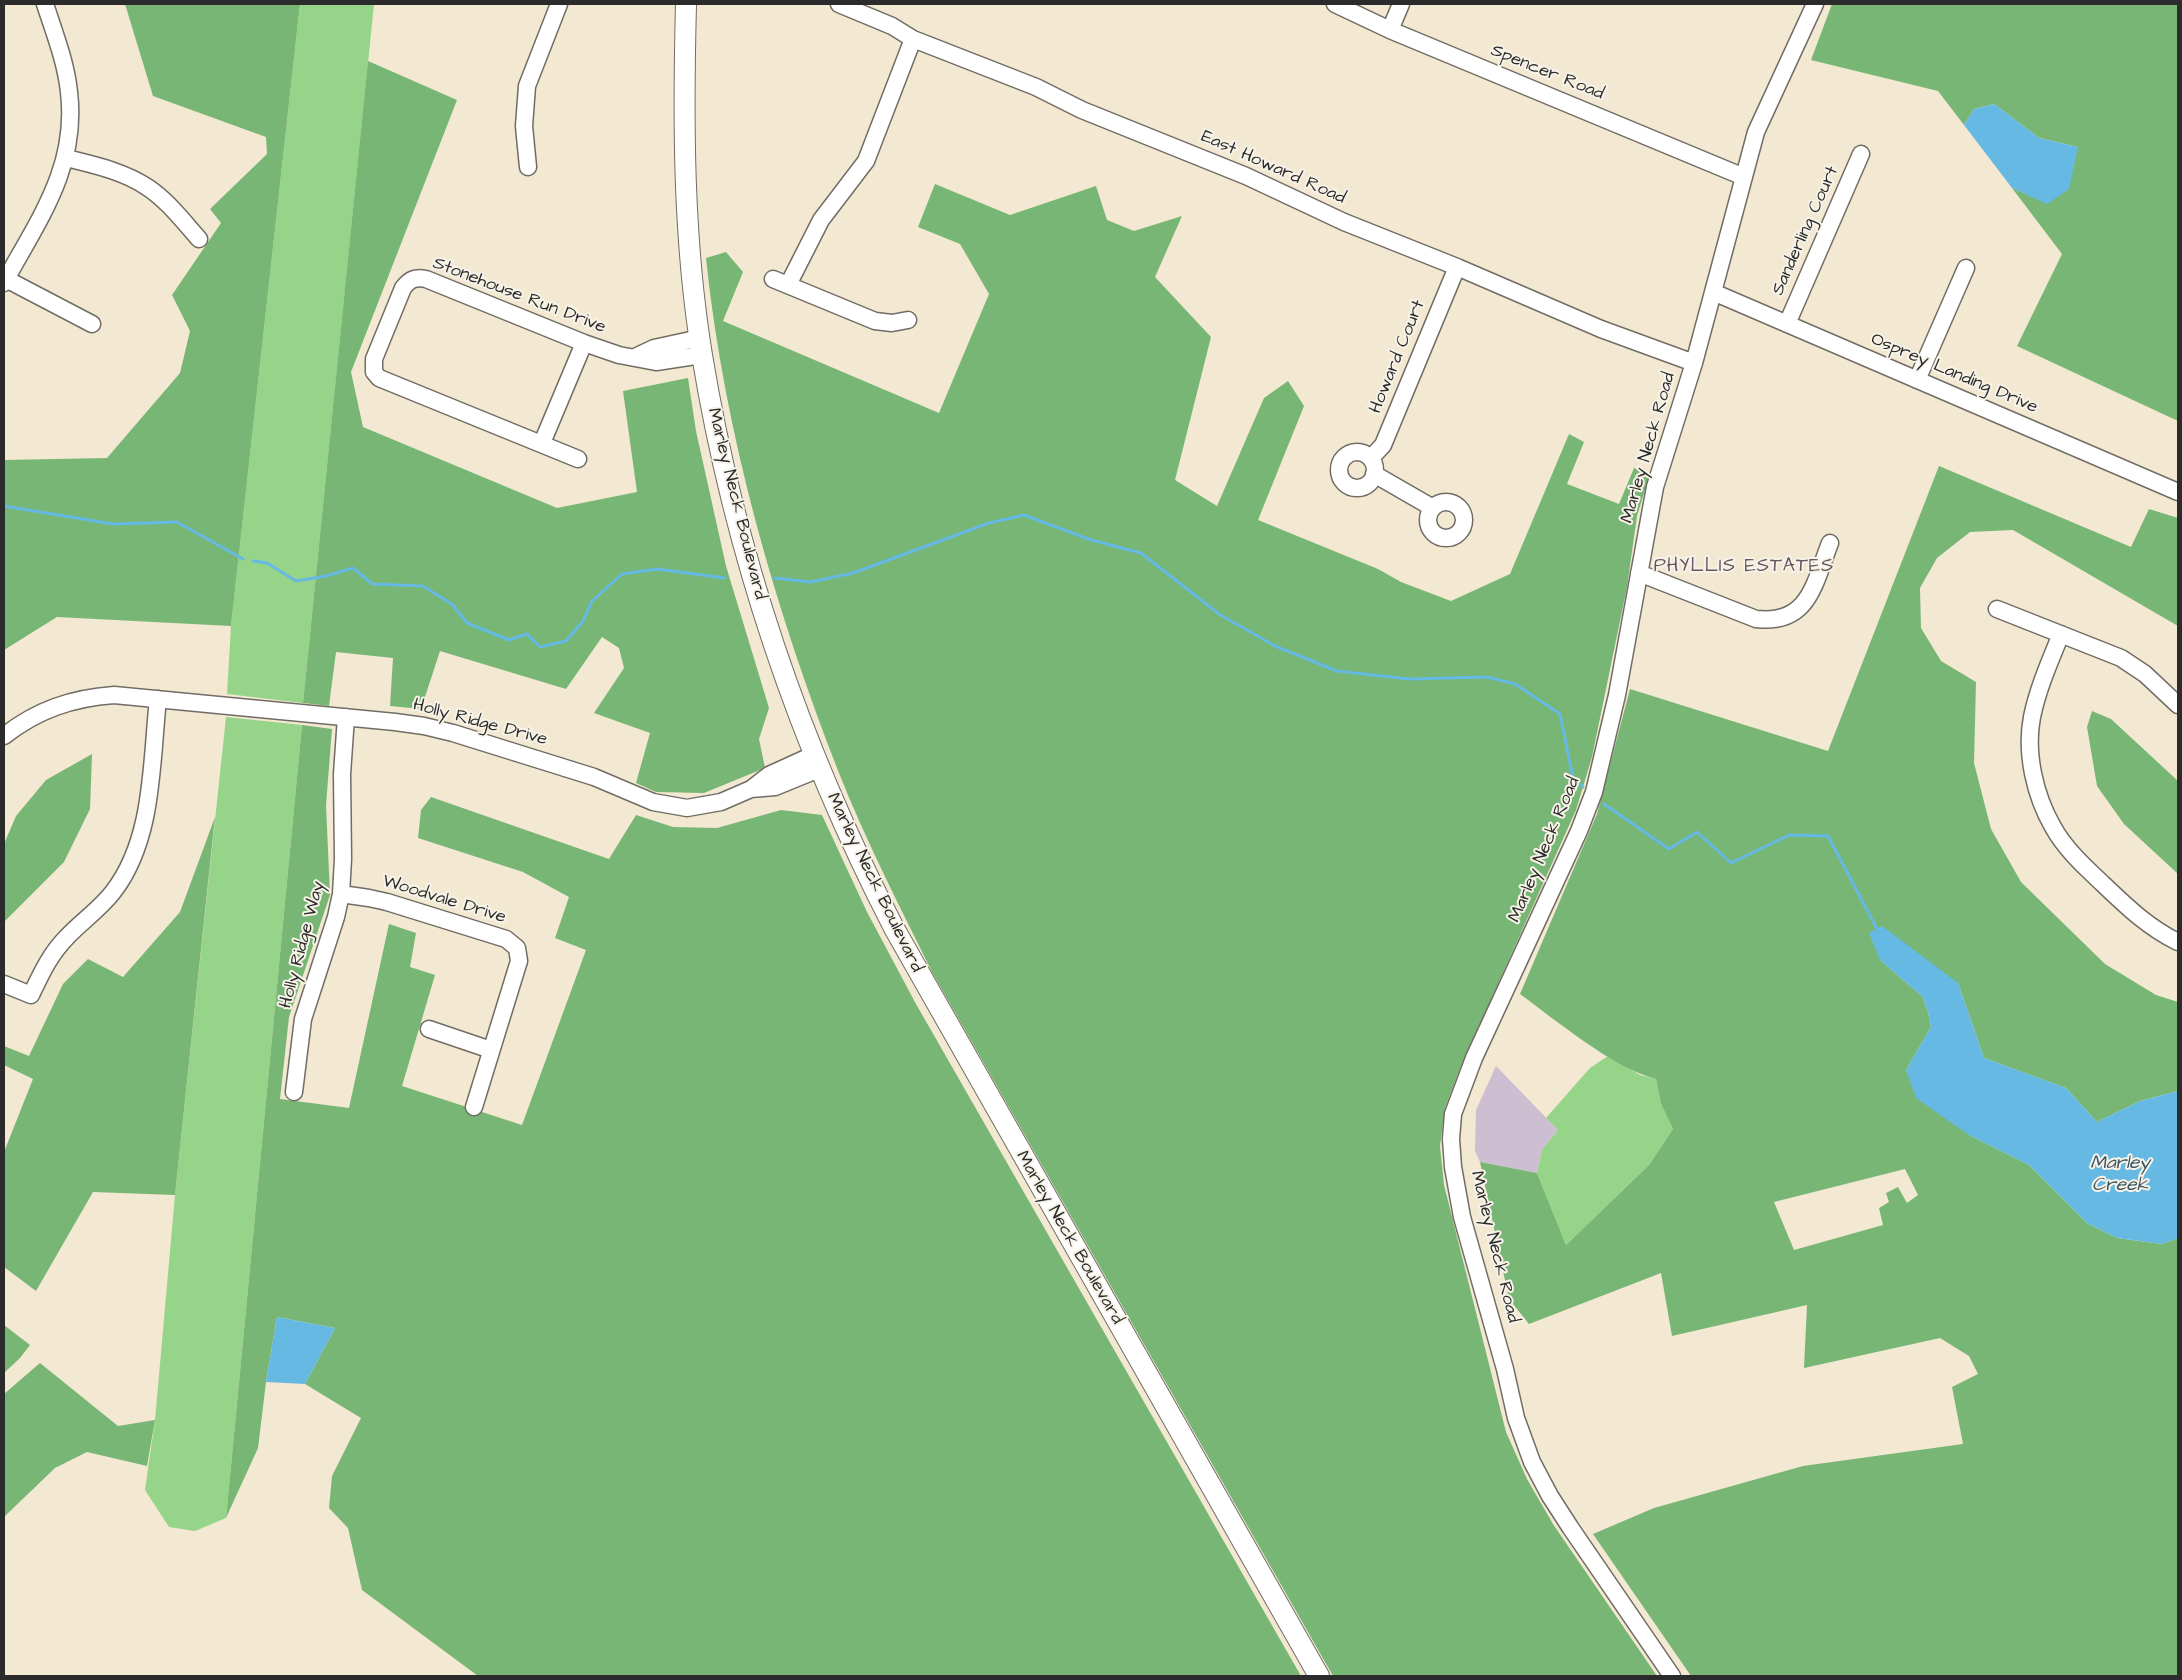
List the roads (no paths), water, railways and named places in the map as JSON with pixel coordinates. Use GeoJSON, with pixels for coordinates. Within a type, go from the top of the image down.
{"type":"FeatureCollection","features":[{"type":"Feature","properties":{"kind":"main road","name":"Marley Neck Boulevard"},"geometry":{"type":"LineString","coordinates":[[686,4],[686,163],[690,246],[701,346],[729,492],[763,616],[816,762],[866,875],[921,978],[1319,1676]]}},
{"type":"Feature","properties":{"kind":"street"},"geometry":{"type":"LineString","coordinates":[[45,4],[69,92],[70,132],[66,158],[55,188],[5,281],[92,324]]}},
{"type":"Feature","properties":{"kind":"street"},"geometry":{"type":"LineString","coordinates":[[528,167],[524,126],[527,86],[559,4]]}},
{"type":"Feature","properties":{"kind":"street","name":"East Howard Road"},"geometry":{"type":"LineString","coordinates":[[838,4],[892,26],[913,39],[1036,87],[1082,110],[1246,176],[1344,222],[1457,267],[1601,330],[1694,363]]}},
{"type":"Feature","properties":{"kind":"street","name":"Spencer Road"},"geometry":{"type":"LineString","coordinates":[[1335,4],[1390,30],[1744,177]]}},
{"type":"Feature","properties":{"kind":"street"},"geometry":{"type":"LineString","coordinates":[[1390,30],[1401,4]]}},
{"type":"Feature","properties":{"kind":"street","name":"Marley Neck Road"},"geometry":{"type":"LineString","coordinates":[[1672,1676],[1550,1496],[1524,1442],[1462,1217],[1453,1167],[1451,1139],[1453,1114],[1474,1058],[1579,831],[1594,792],[1616,695],[1645,531],[1655,487],[1694,363],[1756,132],[1815,4]]}},
{"type":"Feature","properties":{"kind":"street"},"geometry":{"type":"LineString","coordinates":[[908,320],[892,323],[876,320],[781,282],[821,220],[866,161],[913,39]]}},
{"type":"Feature","properties":{"kind":"street","name":"Sanderling Court"},"geometry":{"type":"LineString","coordinates":[[1787,324],[1861,154]]}},
{"type":"Feature","properties":{"kind":"street"},"geometry":{"type":"LineString","coordinates":[[66,158],[112,170],[146,186],[178,214],[199,239]]}},
{"type":"Feature","properties":{"kind":"street","name":"Howard Court"},"geometry":{"type":"LineString","coordinates":[[1371,458],[1383,445],[1457,267]]}},
{"type":"Feature","properties":{"kind":"street"},"geometry":{"type":"LineString","coordinates":[[1917,380],[1966,268]]}},
{"type":"Feature","properties":{"kind":"street","name":"Stonehouse Run Drive"},"geometry":{"type":"LineString","coordinates":[[578,459],[379,378],[374,372],[374,359],[403,288],[413,279],[426,279],[584,343],[619,355],[656,362],[701,346]]}},
{"type":"Feature","properties":{"kind":"street","name":"Osprey Landing Drive"},"geometry":{"type":"LineString","coordinates":[[1713,292],[2178,492]]}},
{"type":"Feature","properties":{"kind":"street"},"geometry":{"type":"LineString","coordinates":[[542,443],[584,343]]}},
{"type":"Feature","properties":{"kind":"street"},"geometry":{"type":"LineString","coordinates":[[1355,452],[1364,453],[1371,458],[1374,474],[1370,482],[1363,487],[1354,488],[1346,484],[1341,478],[1339,470],[1341,461],[1347,455],[1355,452]]}},
{"type":"Feature","properties":{"kind":"street"},"geometry":{"type":"LineString","coordinates":[[1374,474],[1433,508]]}},
{"type":"Feature","properties":{"kind":"street"},"geometry":{"type":"LineString","coordinates":[[1639,573],[1756,618],[1770,620],[1786,617],[1800,609],[1808,597],[1830,544]]}},
{"type":"Feature","properties":{"kind":"street"},"geometry":{"type":"LineString","coordinates":[[1998,609],[2121,658],[2145,674],[2178,705]]}},
{"type":"Feature","properties":{"kind":"street"},"geometry":{"type":"LineString","coordinates":[[2061,634],[2039,691],[2032,718],[2030,746],[2034,775],[2041,801],[2053,828],[2070,851],[2089,871],[2139,918],[2161,934],[2178,942]]}},
{"type":"Feature","properties":{"kind":"street","name":"Holly Ridge Drive"},"geometry":{"type":"LineString","coordinates":[[4,736],[21,722],[65,702],[90,697],[114,696],[158,698],[395,722],[453,733],[594,777],[653,802],[687,808],[721,802],[751,789],[769,775],[816,762]]}},
{"type":"Feature","properties":{"kind":"street"},"geometry":{"type":"LineString","coordinates":[[4,984],[31,995],[54,952],[113,892],[130,866],[141,839],[146,811],[158,698]]}},
{"type":"Feature","properties":{"kind":"street","name":"Holly Ridge Way"},"geometry":{"type":"LineString","coordinates":[[294,1092],[303,1019],[336,916],[341,894],[343,859],[342,774],[346,717]]}},
{"type":"Feature","properties":{"kind":"street","name":"Woodvale Drive"},"geometry":{"type":"LineString","coordinates":[[341,894],[387,902],[512,942],[519,954],[518,961],[474,1107]]}},
{"type":"Feature","properties":{"kind":"street"},"geometry":{"type":"LineString","coordinates":[[429,1029],[491,1050]]}},
{"type":"Feature","properties":{"kind":"water"},"geometry":{"type":"Polygon","coordinates":[[[1994,104],[2039,138],[2078,147],[2069,189],[2047,204],[2012,188],[1964,125],[1974,109],[1994,104]]]}},
{"type":"Feature","properties":{"kind":"water","name":"Marley Creek"},"geometry":{"type":"Polygon","coordinates":[[[1882,926],[1958,983],[1984,1058],[2066,1088],[2097,1122],[2140,1101],[2178,1091],[2178,1238],[2162,1244],[2117,1238],[2087,1223],[2029,1165],[1969,1135],[1916,1098],[1906,1070],[1931,1027],[1923,997],[1880,960],[1869,933],[1882,926]]]}},
{"type":"Feature","properties":{"kind":"water"},"geometry":{"type":"Polygon","coordinates":[[[277,1317],[335,1328],[305,1384],[266,1382],[277,1317]]]}},
{"type":"Feature","properties":{"kind":"waterway"},"geometry":{"type":"LineString","coordinates":[[4,506],[113,524],[177,522],[243,559]]}},
{"type":"Feature","properties":{"kind":"waterway"},"geometry":{"type":"LineString","coordinates":[[775,578],[811,582],[853,573],[989,523],[1024,515],[1091,540],[1141,553],[1219,614],[1275,646],[1337,671],[1409,679],[1487,677],[1515,684],[1560,714],[1573,778],[1583,787]]}},
{"type":"Feature","properties":{"kind":"waterway"},"geometry":{"type":"LineString","coordinates":[[253,561],[267,563],[296,581],[326,576],[353,568],[372,584],[423,586],[453,605],[467,623],[509,640],[527,634],[540,647],[566,641],[583,621],[592,601],[622,574],[657,569],[725,578]]}},
{"type":"Feature","properties":{"kind":"waterway"},"geometry":{"type":"LineString","coordinates":[[1604,804],[1669,849],[1697,832],[1731,863],[1789,835],[1828,836],[1878,931]]}},
{"type":"Feature","properties":{"kind":"district","name":"PHYLLIS ESTATES"},"geometry":{"type":"Point","coordinates":[1744,567]}}]}
